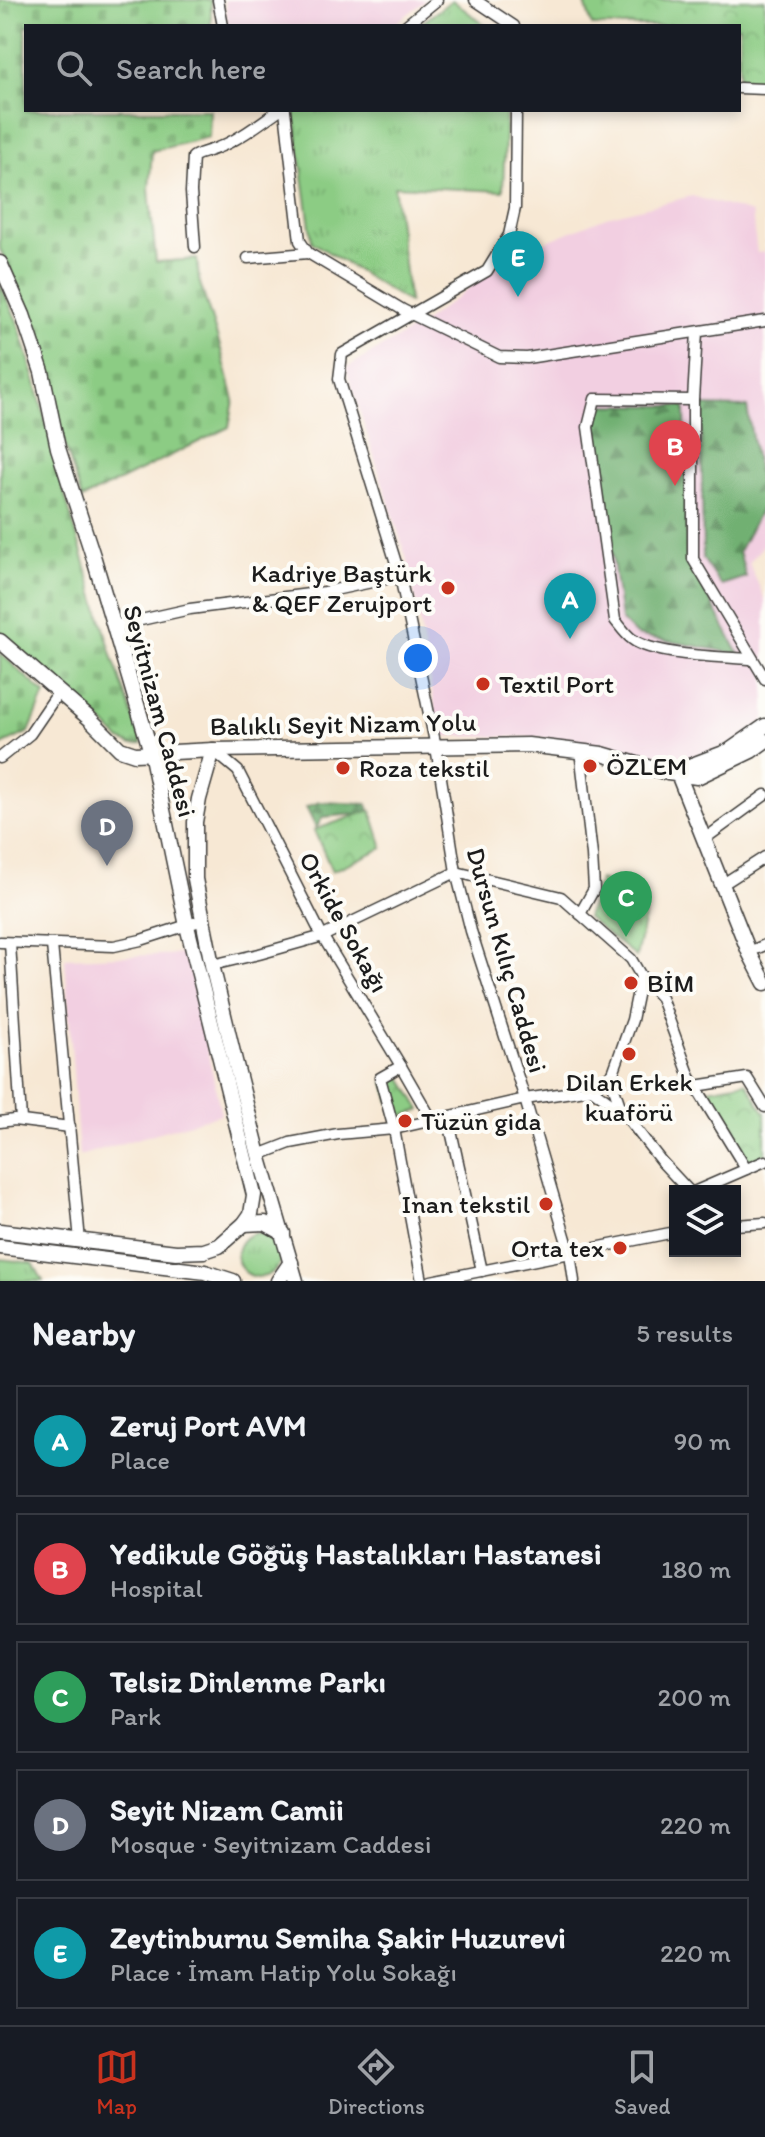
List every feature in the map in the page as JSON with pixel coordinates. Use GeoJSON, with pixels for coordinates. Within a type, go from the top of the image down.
{"type":"FeatureCollection","features":[{"type":"Feature","properties":{"kind":"main road","name":"Seyitnizam Caddesi"},"geometry":{"type":"LineString","coordinates":[[0,263],[23,315],[42,372],[58,448],[151,752],[187,926],[253,1185],[251,1214],[244,1224]]}},
{"type":"Feature","properties":{"kind":"main road","name":"Balıklı Seyit Nizam Yolu"},"geometry":{"type":"LineString","coordinates":[[0,641],[120,749],[135,754],[528,745],[602,754],[678,774]]}},
{"type":"Feature","properties":{"kind":"main road"},"geometry":{"type":"LineString","coordinates":[[678,774],[692,765],[729,751],[765,726]]}},
{"type":"Feature","properties":{"kind":"main road"},"geometry":{"type":"LineString","coordinates":[[678,774],[697,777],[765,741]]}},
{"type":"Feature","properties":{"kind":"main road","name":"Seyitnizam Caddesi"},"geometry":{"type":"LineString","coordinates":[[213,750],[195,822],[195,879],[212,965],[259,1155],[296,1281]]}},
{"type":"Feature","properties":{"kind":"main road"},"geometry":{"type":"LineString","coordinates":[[678,774],[749,952],[765,983]]}},
{"type":"Feature","properties":{"kind":"main road"},"geometry":{"type":"LineString","coordinates":[[0,1231],[189,1253],[213,1249],[244,1224],[265,1223],[283,1233]]}},
{"type":"Feature","properties":{"kind":"main road"},"geometry":{"type":"LineString","coordinates":[[0,1247],[233,1281]]}},
{"type":"Feature","properties":{"kind":"main road"},"geometry":{"type":"LineString","coordinates":[[278,1281],[291,1262]]}},
{"type":"Feature","properties":{"kind":"street"},"geometry":{"type":"LineString","coordinates":[[218,0],[223,24]]}},
{"type":"Feature","properties":{"kind":"street"},"geometry":{"type":"LineString","coordinates":[[407,24],[437,0]]}},
{"type":"Feature","properties":{"kind":"street"},"geometry":{"type":"LineString","coordinates":[[475,0],[511,24]]}},
{"type":"Feature","properties":{"kind":"street"},"geometry":{"type":"LineString","coordinates":[[741,88],[765,89]]}},
{"type":"Feature","properties":{"kind":"street"},"geometry":{"type":"LineString","coordinates":[[195,247],[191,192],[193,157],[242,135],[279,112]]}},
{"type":"Feature","properties":{"kind":"street"},"geometry":{"type":"LineString","coordinates":[[282,112],[300,241],[308,253],[411,314],[499,357],[527,358],[765,321]]}},
{"type":"Feature","properties":{"kind":"street"},"geometry":{"type":"LineString","coordinates":[[411,314],[487,271],[509,235],[515,208],[516,112]]}},
{"type":"Feature","properties":{"kind":"street"},"geometry":{"type":"LineString","coordinates":[[248,258],[308,253]]}},
{"type":"Feature","properties":{"kind":"street","name":"Dursun Kılıç Caddesi"},"geometry":{"type":"LineString","coordinates":[[411,314],[342,354],[339,379],[400,576],[436,747],[456,872],[471,931],[525,1099],[570,1253],[574,1281]]}},
{"type":"Feature","properties":{"kind":"street"},"geometry":{"type":"LineString","coordinates":[[697,332],[693,400],[693,559],[765,679]]}},
{"type":"Feature","properties":{"kind":"street"},"geometry":{"type":"LineString","coordinates":[[693,400],[595,399],[588,427],[615,620],[629,638],[662,651],[752,659]]}},
{"type":"Feature","properties":{"kind":"street"},"geometry":{"type":"LineString","coordinates":[[114,626],[190,609],[325,592],[400,576]]}},
{"type":"Feature","properties":{"kind":"street"},"geometry":{"type":"LineString","coordinates":[[0,758],[30,734],[58,693]]}},
{"type":"Feature","properties":{"kind":"street","name":"Orkide Sokağı"},"geometry":{"type":"LineString","coordinates":[[213,750],[238,771],[323,936],[432,1120]]}},
{"type":"Feature","properties":{"kind":"street"},"geometry":{"type":"LineString","coordinates":[[580,750],[594,889],[580,914]]}},
{"type":"Feature","properties":{"kind":"street"},"geometry":{"type":"LineString","coordinates":[[703,840],[765,795]]}},
{"type":"Feature","properties":{"kind":"street"},"geometry":{"type":"LineString","coordinates":[[723,884],[765,857]]}},
{"type":"Feature","properties":{"kind":"street"},"geometry":{"type":"LineString","coordinates":[[212,965],[323,936],[456,872],[561,897],[631,959],[641,976],[661,998],[690,1077],[746,1169]]}},
{"type":"Feature","properties":{"kind":"street"},"geometry":{"type":"LineString","coordinates":[[21,1120],[5,942],[114,946],[203,920]]}},
{"type":"Feature","properties":{"kind":"street"},"geometry":{"type":"LineString","coordinates":[[52,945],[80,1241]]}},
{"type":"Feature","properties":{"kind":"street"},"geometry":{"type":"LineString","coordinates":[[749,952],[765,945]]}},
{"type":"Feature","properties":{"kind":"street"},"geometry":{"type":"LineString","coordinates":[[622,1111],[612,1082],[613,1073],[632,1020],[641,976]]}},
{"type":"Feature","properties":{"kind":"street"},"geometry":{"type":"LineString","coordinates":[[401,1066],[380,1078],[394,1129],[422,1281]]}},
{"type":"Feature","properties":{"kind":"street"},"geometry":{"type":"LineString","coordinates":[[259,1155],[290,1143],[338,1134],[394,1129],[525,1099],[592,1089],[613,1073]]}},
{"type":"Feature","properties":{"kind":"street"},"geometry":{"type":"LineString","coordinates":[[696,1086],[747,1078],[765,1107]]}},
{"type":"Feature","properties":{"kind":"street"},"geometry":{"type":"LineString","coordinates":[[592,1089],[622,1111],[683,1185]]}},
{"type":"Feature","properties":{"kind":"street"},"geometry":{"type":"LineString","coordinates":[[448,1117],[482,1271]]}},
{"type":"Feature","properties":{"kind":"street"},"geometry":{"type":"LineString","coordinates":[[0,1122],[21,1120],[70,1127]]}},
{"type":"Feature","properties":{"kind":"street"},"geometry":{"type":"LineString","coordinates":[[710,1185],[765,1161]]}},
{"type":"Feature","properties":{"kind":"street"},"geometry":{"type":"LineString","coordinates":[[741,1225],[765,1223]]}},
{"type":"Feature","properties":{"kind":"street"},"geometry":{"type":"LineString","coordinates":[[431,1281],[669,1233]]}},
{"type":"Feature","properties":{"kind":"shaded area"},"geometry":{"type":"Polygon","coordinates":[[[225,0],[426,0],[395,24],[228,24],[225,0]]]}},
{"type":"Feature","properties":{"kind":"shaded area"},"geometry":{"type":"Polygon","coordinates":[[[692,196],[752,213],[757,253],[765,252],[765,543],[749,563],[765,600],[765,720],[737,742],[684,762],[538,737],[440,736],[410,569],[346,368],[420,325],[511,256],[606,217],[692,196]]]}},
{"type":"Feature","properties":{"kind":"shaded area"},"geometry":{"type":"Polygon","coordinates":[[[187,954],[221,1114],[79,1156],[65,958],[187,954]]]}},
{"type":"Feature","properties":{"kind":"green space"},"geometry":{"type":"Polygon","coordinates":[[[0,0],[211,0],[211,24],[24,24],[24,112],[210,112],[209,137],[152,151],[149,189],[156,262],[197,259],[199,280],[234,400],[229,427],[82,499],[57,419],[40,344],[23,297],[0,249],[0,0]]]}},
{"type":"Feature","properties":{"kind":"green space"},"geometry":{"type":"Polygon","coordinates":[[[452,0],[483,24],[421,24],[452,0]]]}},
{"type":"Feature","properties":{"kind":"green space"},"geometry":{"type":"Polygon","coordinates":[[[584,0],[765,0],[765,82],[741,81],[741,24],[591,24],[584,0]]]}},
{"type":"Feature","properties":{"kind":"green space"},"geometry":{"type":"Polygon","coordinates":[[[294,112],[506,112],[503,191],[394,186],[409,303],[312,242],[294,112]]]}},
{"type":"Feature","properties":{"kind":"green space"},"geometry":{"type":"Polygon","coordinates":[[[0,284],[18,323],[60,479],[142,744],[132,745],[120,740],[0,633],[0,284]]]}},
{"type":"Feature","properties":{"kind":"green space"},"geometry":{"type":"Polygon","coordinates":[[[601,405],[685,406],[687,557],[739,654],[636,635],[621,620],[595,427],[601,405]]]}},
{"type":"Feature","properties":{"kind":"green space"},"geometry":{"type":"Polygon","coordinates":[[[701,406],[747,407],[763,505],[739,551],[746,577],[721,585],[703,559],[701,406]]]}},
{"type":"Feature","properties":{"kind":"green space"},"geometry":{"type":"Polygon","coordinates":[[[0,653],[45,694],[29,732],[0,746],[0,653]]]}},
{"type":"Feature","properties":{"kind":"green space"},"geometry":{"type":"Polygon","coordinates":[[[320,802],[367,804],[371,819],[357,814],[323,817],[316,828],[306,807],[320,802]]]}},
{"type":"Feature","properties":{"kind":"green space"},"geometry":{"type":"Polygon","coordinates":[[[371,810],[383,848],[332,871],[314,830],[371,810]]]}},
{"type":"Feature","properties":{"kind":"green space"},"geometry":{"type":"Polygon","coordinates":[[[600,880],[642,892],[645,916],[636,957],[587,917],[600,880]]]}},
{"type":"Feature","properties":{"kind":"green space"},"geometry":{"type":"Polygon","coordinates":[[[399,1073],[421,1110],[395,1118],[384,1082],[399,1073]]]}},
{"type":"Feature","properties":{"kind":"green space"},"geometry":{"type":"Polygon","coordinates":[[[746,1082],[765,1113],[765,1156],[748,1164],[708,1089],[746,1082]]]}},
{"type":"Feature","properties":{"kind":"green space"},"geometry":{"type":"Polygon","coordinates":[[[259,1233],[274,1240],[281,1255],[274,1270],[259,1277],[244,1270],[237,1255],[244,1240],[259,1233]]]}},
{"type":"Feature","properties":{"kind":"green space"},"geometry":{"type":"Polygon","coordinates":[[[0,1259],[33,1263],[43,1281],[0,1281],[0,1259]]]}},
{"type":"Feature","properties":{"kind":"place","name":"Zeytinburnu Semiha Şakir Huzurevi"},"geometry":{"type":"Point","coordinates":[518,297]}},
{"type":"Feature","properties":{"kind":"place","name":"Yedikule Göğüş Hastalıkları Hastanesi"},"geometry":{"type":"Point","coordinates":[675,486]}},
{"type":"Feature","properties":{"kind":"place","name":"Kadriye Baştürk & QEF Zerujport"},"geometry":{"type":"Point","coordinates":[448,588]}},
{"type":"Feature","properties":{"kind":"place","name":"Zeruj Port AVM"},"geometry":{"type":"Point","coordinates":[570,639]}},
{"type":"Feature","properties":{"kind":"place","name":"Textil Port"},"geometry":{"type":"Point","coordinates":[483,684]}},
{"type":"Feature","properties":{"kind":"place","name":"ÖZLEM"},"geometry":{"type":"Point","coordinates":[590,766]}},
{"type":"Feature","properties":{"kind":"place","name":"Roza tekstil"},"geometry":{"type":"Point","coordinates":[343,768]}},
{"type":"Feature","properties":{"kind":"place","name":"Seyit Nizam Camii"},"geometry":{"type":"Point","coordinates":[107,866]}},
{"type":"Feature","properties":{"kind":"place","name":"Telsiz Dinlenme Parkı"},"geometry":{"type":"Point","coordinates":[626,937]}},
{"type":"Feature","properties":{"kind":"place","name":"BİM"},"geometry":{"type":"Point","coordinates":[631,983]}},
{"type":"Feature","properties":{"kind":"place","name":"Dilan Erkek kuaförü"},"geometry":{"type":"Point","coordinates":[629,1054]}},
{"type":"Feature","properties":{"kind":"place","name":"Tüzün gida"},"geometry":{"type":"Point","coordinates":[405,1121]}},
{"type":"Feature","properties":{"kind":"place","name":"Inan tekstil"},"geometry":{"type":"Point","coordinates":[546,1204]}},
{"type":"Feature","properties":{"kind":"place","name":"Orta tex"},"geometry":{"type":"Point","coordinates":[620,1248]}}]}
